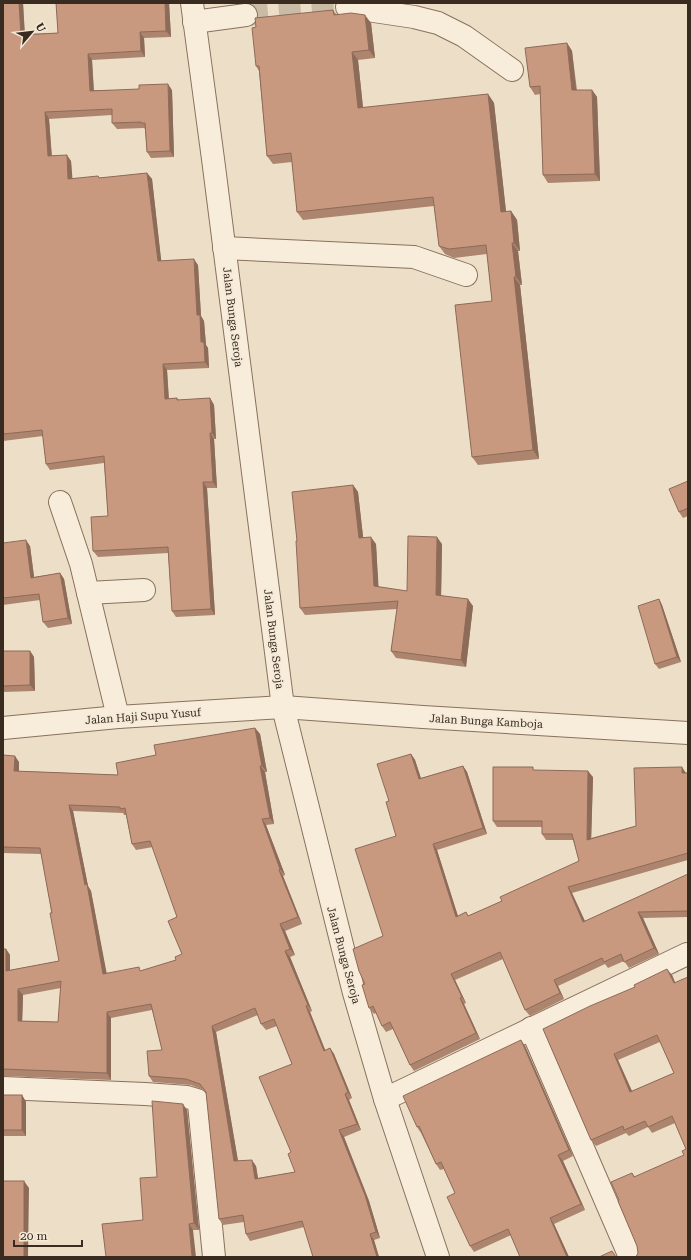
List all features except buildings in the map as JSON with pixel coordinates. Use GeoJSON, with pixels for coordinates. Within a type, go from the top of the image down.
{"type":"FeatureCollection","features":[{"type":"Feature","properties":{"kind":"street"},"geometry":{"type":"LineString","coordinates":[[347,7],[438,22],[464,36],[512,70]]}},
{"type":"Feature","properties":{"kind":"street"},"geometry":{"type":"LineString","coordinates":[[193,12],[246,15]]}},
{"type":"Feature","properties":{"kind":"street","name":"Jalan Bunga Seroja"},"geometry":{"type":"LineString","coordinates":[[193,12],[283,707],[354,993],[385,1099],[438,1257]]}},
{"type":"Feature","properties":{"kind":"street"},"geometry":{"type":"LineString","coordinates":[[224,248],[414,257],[466,275]]}},
{"type":"Feature","properties":{"kind":"street"},"geometry":{"type":"LineString","coordinates":[[60,502],[81,564],[118,717]]}},
{"type":"Feature","properties":{"kind":"street"},"geometry":{"type":"LineString","coordinates":[[88,593],[144,590]]}},
{"type":"Feature","properties":{"kind":"street","name":"Jalan Haji Supu Yusuf"},"geometry":{"type":"LineString","coordinates":[[3,728],[118,717],[283,707]]}},
{"type":"Feature","properties":{"kind":"street","name":"Jalan Bunga Kamboja"},"geometry":{"type":"LineString","coordinates":[[283,707],[423,718],[688,733]]}},
{"type":"Feature","properties":{"kind":"street"},"geometry":{"type":"LineString","coordinates":[[385,1099],[688,954]]}},
{"type":"Feature","properties":{"kind":"street"},"geometry":{"type":"LineString","coordinates":[[531,1028],[630,1257]]}},
{"type":"Feature","properties":{"kind":"street"},"geometry":{"type":"LineString","coordinates":[[3,1088],[187,1097],[197,1100],[199,1104],[214,1257]]}},
{"type":"Feature","properties":{"kind":"tunnel"},"geometry":{"type":"LineString","coordinates":[[246,15],[347,7]]}}]}
